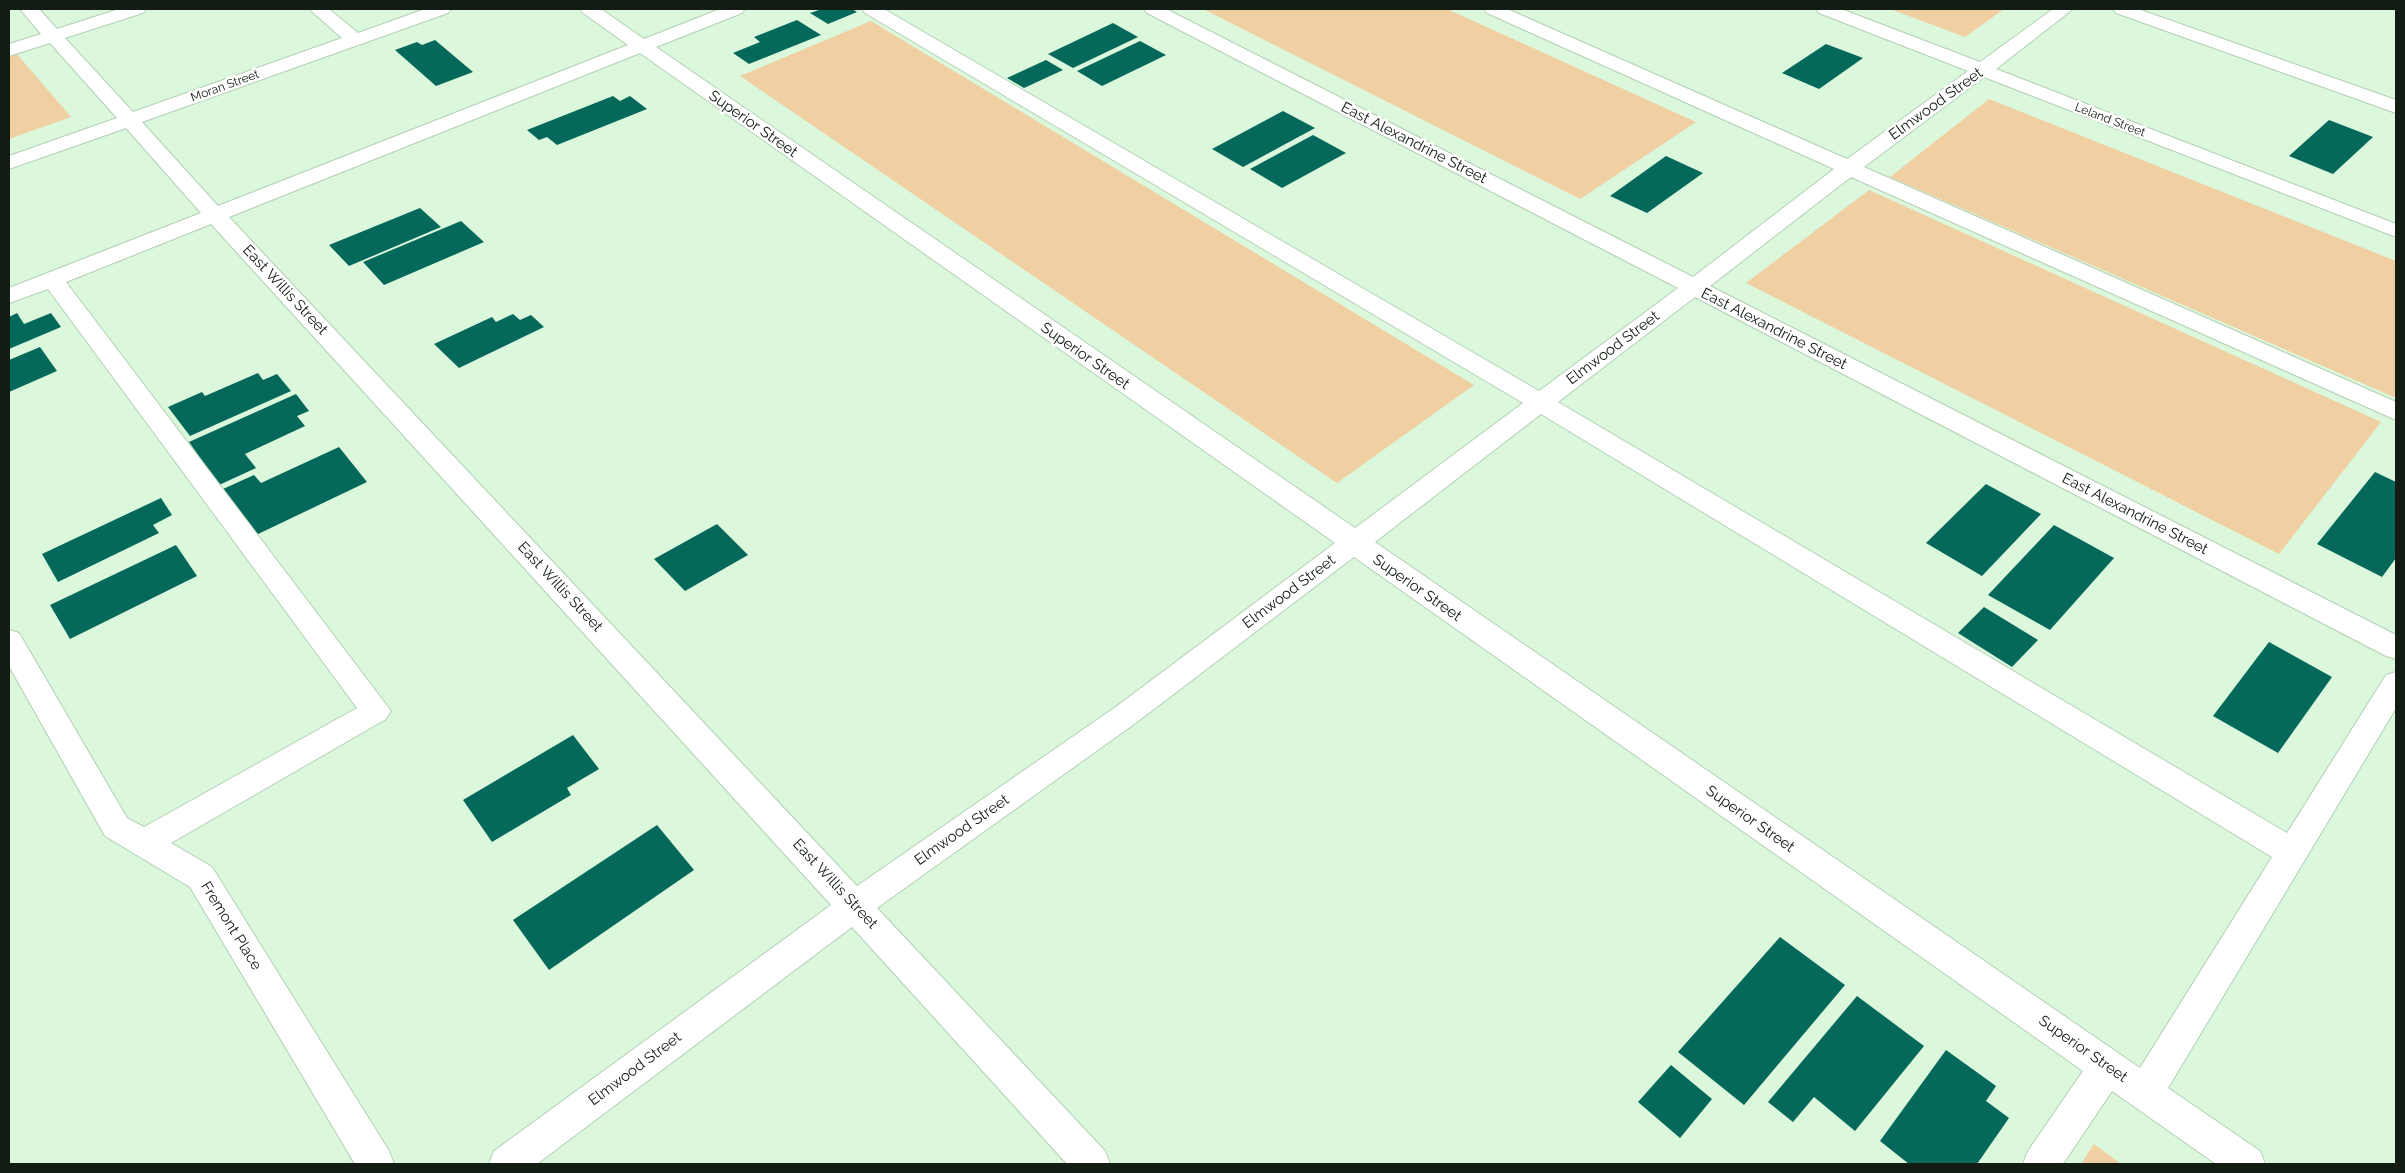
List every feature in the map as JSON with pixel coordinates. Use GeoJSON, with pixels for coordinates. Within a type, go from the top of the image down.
{"type":"FeatureCollection","features":[{"type":"Feature","properties":{"kind":"street","name":"East Willis Street"},"geometry":{"type":"LineString","coordinates":[[29,9],[215,215],[1092,1164]]}},
{"type":"Feature","properties":{"kind":"street"},"geometry":{"type":"LineString","coordinates":[[9,50],[137,9]]}},
{"type":"Feature","properties":{"kind":"street"},"geometry":{"type":"LineString","coordinates":[[318,9],[356,40]]}},
{"type":"Feature","properties":{"kind":"street","name":"Moran Street"},"geometry":{"type":"LineString","coordinates":[[9,163],[442,9]]}},
{"type":"Feature","properties":{"kind":"street","name":"Superior Street"},"geometry":{"type":"LineString","coordinates":[[589,9],[2247,1164]]}},
{"type":"Feature","properties":{"kind":"street"},"geometry":{"type":"LineString","coordinates":[[9,296],[736,9]]}},
{"type":"Feature","properties":{"kind":"street"},"geometry":{"type":"LineString","coordinates":[[871,9],[1540,403],[2292,852]]}},
{"type":"Feature","properties":{"kind":"street","name":"East Alexandrine Street"},"geometry":{"type":"LineString","coordinates":[[1153,9],[1694,288],[2393,640]]}},
{"type":"Feature","properties":{"kind":"street"},"geometry":{"type":"LineString","coordinates":[[1493,9],[2396,412]]}},
{"type":"Feature","properties":{"kind":"street","name":"Leland Street"},"geometry":{"type":"LineString","coordinates":[[1825,9],[2396,231]]}},
{"type":"Feature","properties":{"kind":"street","name":"Elmwood Street"},"geometry":{"type":"LineString","coordinates":[[506,1164],[855,906],[1127,714],[1694,288],[1849,168],[2064,9]]}},
{"type":"Feature","properties":{"kind":"street"},"geometry":{"type":"LineString","coordinates":[[2122,9],[2396,106]]}},
{"type":"Feature","properties":{"kind":"street"},"geometry":{"type":"LineString","coordinates":[[52,279],[376,711],[144,843]]}},
{"type":"Feature","properties":{"kind":"street","name":"Fremont Place"},"geometry":{"type":"LineString","coordinates":[[9,642],[116,826],[201,877],[376,1164]]}},
{"type":"Feature","properties":{"kind":"street"},"geometry":{"type":"LineString","coordinates":[[2145,1093],[2396,683]]}},
{"type":"Feature","properties":{"kind":"street"},"geometry":{"type":"LineString","coordinates":[[2041,1164],[2107,1067]]}},
{"type":"Feature","properties":{"kind":"shaded area"},"geometry":{"type":"Polygon","coordinates":[[[1203,9],[1447,9],[1696,122],[1580,199],[1203,9]]]}},
{"type":"Feature","properties":{"kind":"shaded area"},"geometry":{"type":"Polygon","coordinates":[[[1890,9],[2004,9],[1965,37],[1890,9]]]}},
{"type":"Feature","properties":{"kind":"shaded area"},"geometry":{"type":"Polygon","coordinates":[[[871,21],[1474,385],[1337,483],[740,76],[871,21]]]}},
{"type":"Feature","properties":{"kind":"shaded area"},"geometry":{"type":"Polygon","coordinates":[[[16,53],[71,117],[9,139],[9,56],[16,53]]]}},
{"type":"Feature","properties":{"kind":"shaded area"},"geometry":{"type":"Polygon","coordinates":[[[1989,99],[2396,261],[2396,398],[1890,177],[1989,99]]]}},
{"type":"Feature","properties":{"kind":"shaded area"},"geometry":{"type":"Polygon","coordinates":[[[1869,190],[2381,422],[2279,554],[1746,283],[1869,190]]]}},
{"type":"Feature","properties":{"kind":"shaded area"},"geometry":{"type":"Polygon","coordinates":[[[2094,1144],[2121,1164],[2081,1164],[2094,1144]]]}},
{"type":"Feature","properties":{"kind":"building"},"geometry":{"type":"Polygon","coordinates":[[[822,9],[852,9],[857,12],[828,24],[810,13],[822,9]]]}},
{"type":"Feature","properties":{"kind":"building"},"geometry":{"type":"Polygon","coordinates":[[[797,20],[821,35],[749,64],[733,53],[760,42],[754,37],[797,20]]]}},
{"type":"Feature","properties":{"kind":"building"},"geometry":{"type":"Polygon","coordinates":[[[1113,23],[1138,37],[1073,68],[1048,54],[1113,23]]]}},
{"type":"Feature","properties":{"kind":"building"},"geometry":{"type":"Polygon","coordinates":[[[435,40],[473,72],[436,86],[395,50],[417,42],[422,45],[435,40]]]}},
{"type":"Feature","properties":{"kind":"building"},"geometry":{"type":"Polygon","coordinates":[[[1140,41],[1166,55],[1102,86],[1077,71],[1140,41]]]}},
{"type":"Feature","properties":{"kind":"building"},"geometry":{"type":"Polygon","coordinates":[[[1826,44],[1863,58],[1819,89],[1782,73],[1826,44]]]}},
{"type":"Feature","properties":{"kind":"building"},"geometry":{"type":"Polygon","coordinates":[[[1046,60],[1063,70],[1024,88],[1007,78],[1046,60]]]}},
{"type":"Feature","properties":{"kind":"building"},"geometry":{"type":"Polygon","coordinates":[[[613,96],[620,101],[630,96],[647,109],[557,145],[547,137],[539,140],[527,130],[613,96]]]}},
{"type":"Feature","properties":{"kind":"building"},"geometry":{"type":"Polygon","coordinates":[[[1283,111],[1315,128],[1243,167],[1212,149],[1283,111]]]}},
{"type":"Feature","properties":{"kind":"building"},"geometry":{"type":"Polygon","coordinates":[[[2329,120],[2373,137],[2333,174],[2289,156],[2329,120]]]}},
{"type":"Feature","properties":{"kind":"building"},"geometry":{"type":"Polygon","coordinates":[[[1313,135],[1346,153],[1282,188],[1250,169],[1313,135]]]}},
{"type":"Feature","properties":{"kind":"building"},"geometry":{"type":"Polygon","coordinates":[[[1666,156],[1703,173],[1647,213],[1610,196],[1666,156]]]}},
{"type":"Feature","properties":{"kind":"building"},"geometry":{"type":"Polygon","coordinates":[[[420,208],[441,227],[349,266],[329,245],[420,208]]]}},
{"type":"Feature","properties":{"kind":"building"},"geometry":{"type":"Polygon","coordinates":[[[461,221],[484,242],[384,285],[363,262],[461,221]]]}},
{"type":"Feature","properties":{"kind":"building"},"geometry":{"type":"Polygon","coordinates":[[[17,313],[24,324],[51,313],[61,327],[9,349],[9,317],[17,313]]]}},
{"type":"Feature","properties":{"kind":"building"},"geometry":{"type":"Polygon","coordinates":[[[513,314],[520,320],[531,315],[544,327],[459,368],[434,344],[492,317],[496,322],[513,314]]]}},
{"type":"Feature","properties":{"kind":"building"},"geometry":{"type":"Polygon","coordinates":[[[40,347],[57,371],[9,392],[9,360],[40,347]]]}},
{"type":"Feature","properties":{"kind":"building"},"geometry":{"type":"Polygon","coordinates":[[[258,373],[263,380],[277,374],[291,391],[190,436],[168,407],[202,392],[205,396],[258,373]]]}},
{"type":"Feature","properties":{"kind":"building"},"geometry":{"type":"Polygon","coordinates":[[[296,394],[309,411],[297,416],[305,426],[245,454],[256,468],[219,485],[189,442],[296,394]]]}},
{"type":"Feature","properties":{"kind":"building"},"geometry":{"type":"Polygon","coordinates":[[[339,447],[367,482],[256,535],[223,489],[254,475],[261,483],[339,447]]]}},
{"type":"Feature","properties":{"kind":"building"},"geometry":{"type":"Polygon","coordinates":[[[2375,472],[2396,482],[2396,558],[2382,577],[2317,544],[2375,472]]]}},
{"type":"Feature","properties":{"kind":"building"},"geometry":{"type":"Polygon","coordinates":[[[1986,484],[2041,514],[1982,576],[1926,543],[1986,484]]]}},
{"type":"Feature","properties":{"kind":"building"},"geometry":{"type":"Polygon","coordinates":[[[161,498],[172,515],[153,525],[159,533],[58,582],[42,554],[161,498]]]}},
{"type":"Feature","properties":{"kind":"building"},"geometry":{"type":"Polygon","coordinates":[[[717,524],[748,555],[685,591],[654,559],[717,524]]]}},
{"type":"Feature","properties":{"kind":"building"},"geometry":{"type":"Polygon","coordinates":[[[2054,525],[2114,558],[2050,630],[1988,595],[2054,525]]]}},
{"type":"Feature","properties":{"kind":"building"},"geometry":{"type":"Polygon","coordinates":[[[176,545],[197,576],[70,639],[50,605],[176,545]]]}},
{"type":"Feature","properties":{"kind":"building"},"geometry":{"type":"Polygon","coordinates":[[[1984,607],[2038,640],[2012,667],[1958,633],[1984,607]]]}},
{"type":"Feature","properties":{"kind":"building"},"geometry":{"type":"Polygon","coordinates":[[[2269,642],[2332,677],[2278,753],[2213,716],[2269,642]]]}},
{"type":"Feature","properties":{"kind":"building"},"geometry":{"type":"Polygon","coordinates":[[[573,735],[599,769],[567,788],[571,795],[492,842],[463,800],[573,735]]]}},
{"type":"Feature","properties":{"kind":"building"},"geometry":{"type":"Polygon","coordinates":[[[657,825],[694,870],[549,970],[513,920],[657,825]]]}},
{"type":"Feature","properties":{"kind":"building"},"geometry":{"type":"Polygon","coordinates":[[[1780,937],[1845,985],[1744,1105],[1678,1052],[1780,937]]]}},
{"type":"Feature","properties":{"kind":"building"},"geometry":{"type":"Polygon","coordinates":[[[1857,996],[1924,1046],[1855,1131],[1814,1097],[1793,1122],[1768,1102],[1857,996]]]}},
{"type":"Feature","properties":{"kind":"building"},"geometry":{"type":"Polygon","coordinates":[[[1946,1050],[1996,1086],[1986,1101],[2009,1118],[1977,1164],[1909,1164],[1880,1141],[1946,1050]]]}},
{"type":"Feature","properties":{"kind":"building"},"geometry":{"type":"Polygon","coordinates":[[[1671,1065],[1712,1099],[1680,1138],[1638,1102],[1671,1065]]]}}]}
